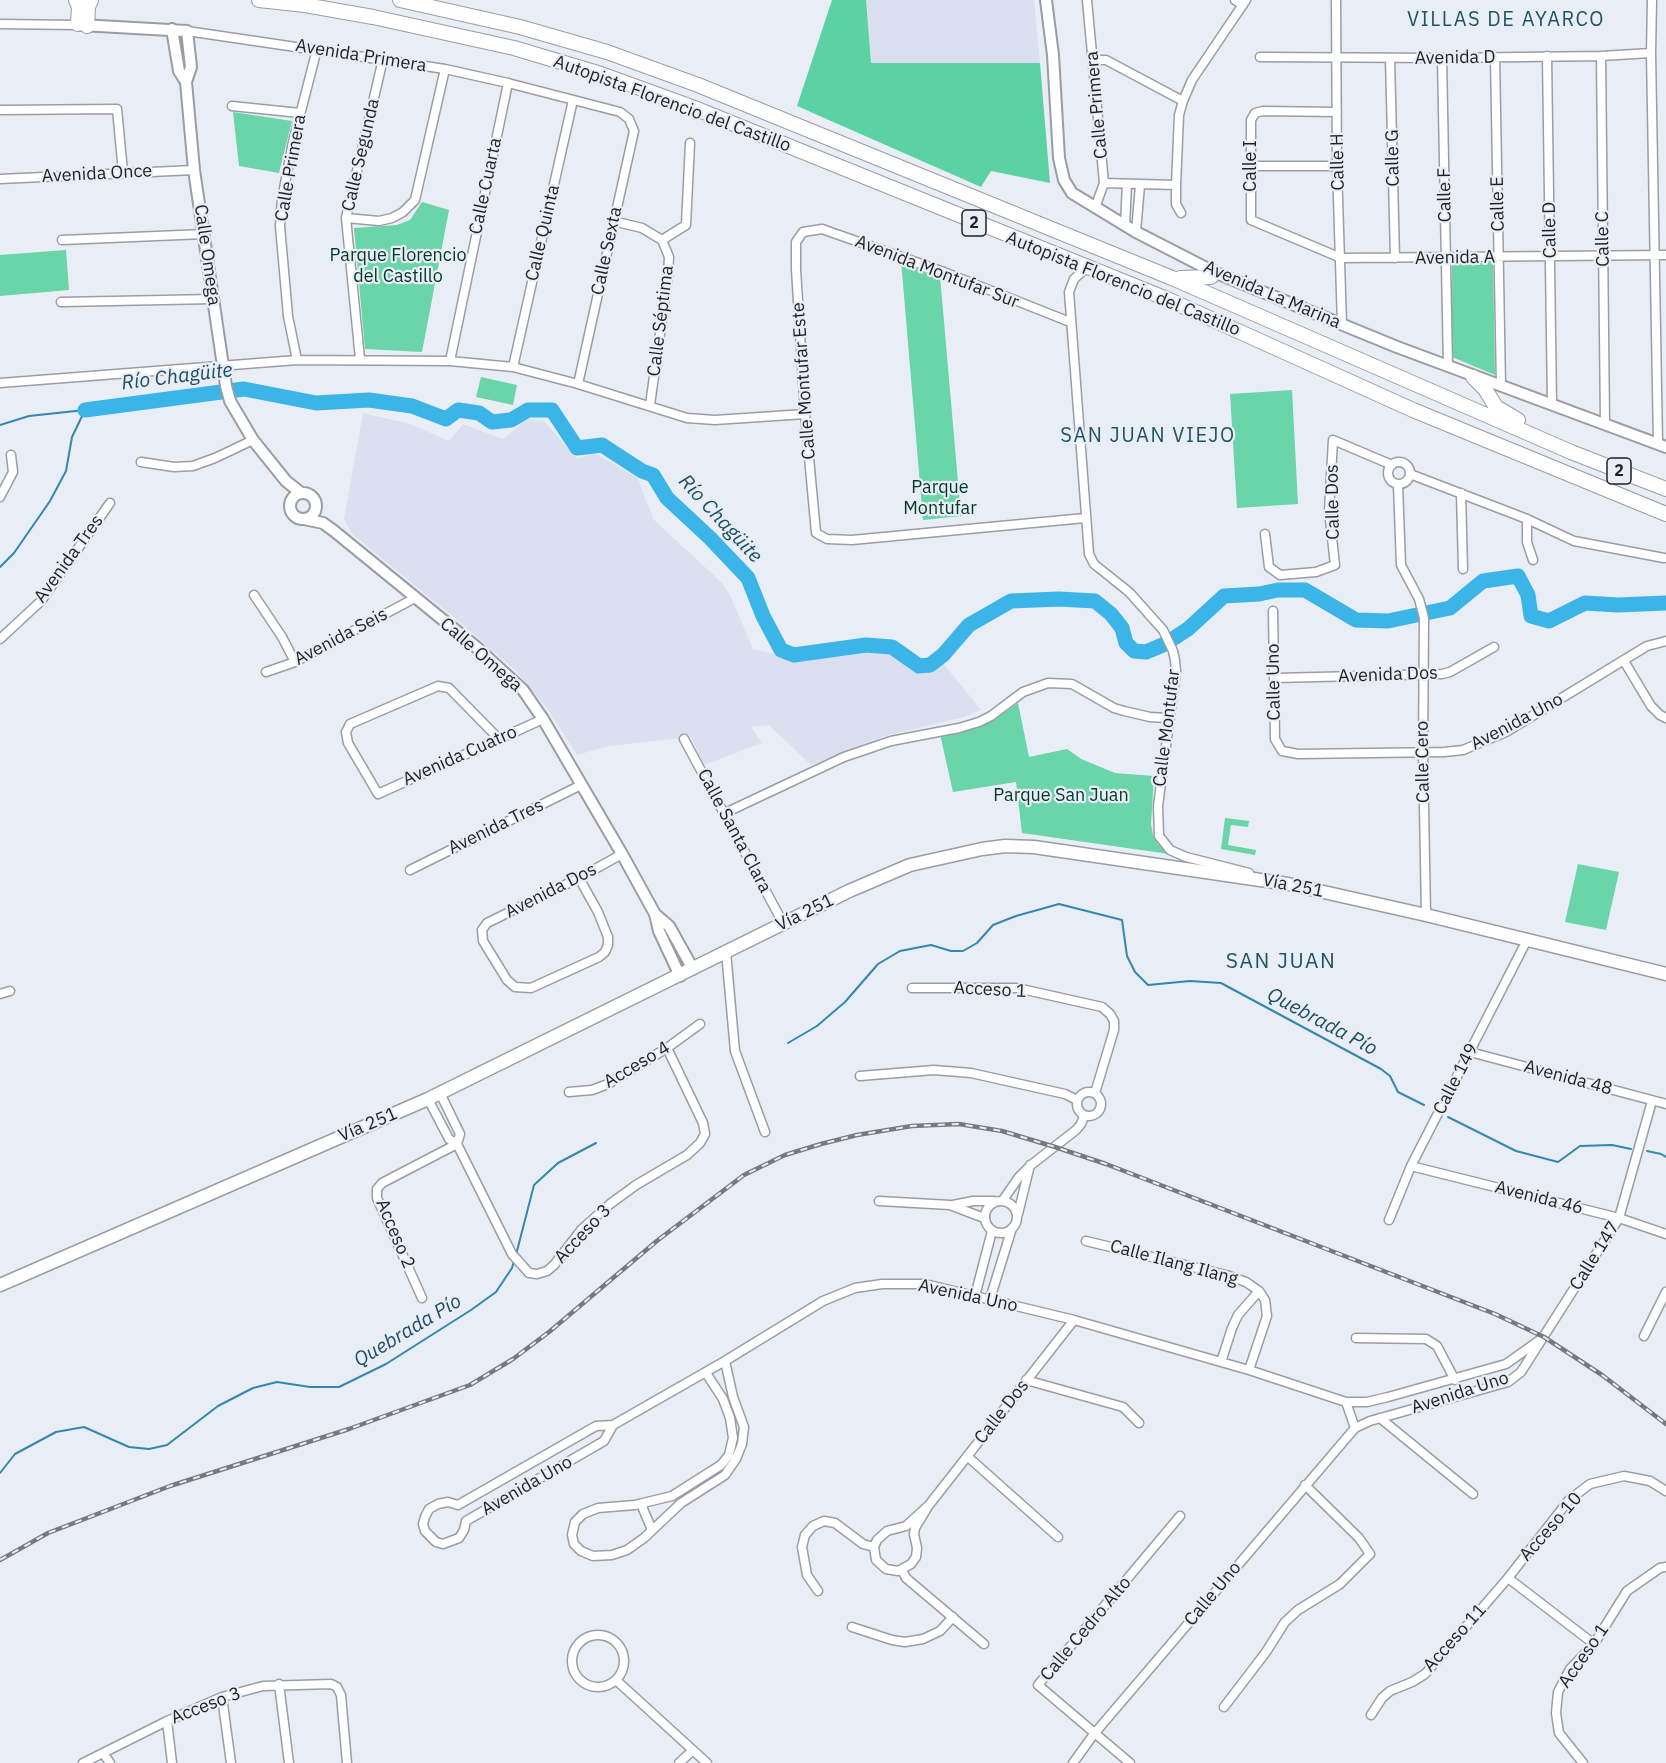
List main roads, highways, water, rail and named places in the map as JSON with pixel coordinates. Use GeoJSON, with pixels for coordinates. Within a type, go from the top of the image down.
{"type":"FeatureCollection","features":[{"type":"Feature","properties":{"kind":"highway"},"geometry":{"type":"LineString","coordinates":[[76,0],[82,25],[91,0]]}},
{"type":"Feature","properties":{"kind":"highway","name":"Autopista Florencio del Castillo"},"geometry":{"type":"LineString","coordinates":[[259,0],[305,5],[384,19],[514,48],[601,74],[692,107],[1167,299],[1413,410],[1666,514]]}},
{"type":"Feature","properties":{"kind":"highway","name":"Autopista Florencio del Castillo"},"geometry":{"type":"LineString","coordinates":[[400,0],[520,27],[607,52],[698,85],[1172,278],[1571,452],[1666,489]]}},
{"type":"Feature","properties":{"kind":"highway"},"geometry":{"type":"LineString","coordinates":[[1172,278],[1210,277],[1214,272]]}},
{"type":"Feature","properties":{"kind":"highway"},"geometry":{"type":"LineString","coordinates":[[1473,376],[1485,389],[1496,407],[1545,434],[1571,452]]}},
{"type":"Feature","properties":{"kind":"main road","name":"Vía 251"},"geometry":{"type":"LineString","coordinates":[[0,1285],[428,1099],[783,923],[910,865],[942,857],[1005,846],[1034,848],[1288,884],[1426,915],[1666,974]]}},
{"type":"Feature","properties":{"kind":"waterway","name":"Río Chagüite"},"geometry":{"type":"LineString","coordinates":[[85,410],[244,389],[316,403],[369,400],[412,406],[446,419],[458,410],[479,413],[492,422],[511,420],[528,410],[552,410],[577,448],[602,445],[642,471],[653,475],[667,498],[748,578],[763,616],[781,650],[794,655],[866,645],[892,647],[919,666],[930,665],[943,655],[969,625],[1011,601],[1059,599],[1095,601],[1111,614],[1122,628],[1126,643],[1134,651],[1146,652],[1165,644],[1188,629],[1224,596],[1259,594],[1278,590],[1305,590],[1356,620],[1388,621],[1450,608],[1483,581],[1518,576],[1528,595],[1531,616],[1549,621],[1585,603],[1618,605],[1666,603]]}},
{"type":"Feature","properties":{"kind":"waterway"},"geometry":{"type":"LineString","coordinates":[[0,425],[29,416],[85,410]]}},
{"type":"Feature","properties":{"kind":"waterway"},"geometry":{"type":"LineString","coordinates":[[0,567],[14,553],[50,501],[66,471],[72,437],[85,410]]}},
{"type":"Feature","properties":{"kind":"waterway","name":"Quebrada Pío"},"geometry":{"type":"LineString","coordinates":[[788,1043],[817,1026],[845,1002],[878,964],[900,951],[931,945],[951,951],[963,951],[977,943],[993,925],[1059,904],[1122,920],[1127,956],[1135,972],[1148,985],[1190,981],[1221,983],[1381,1069],[1390,1076],[1398,1092],[1424,1105]]}},
{"type":"Feature","properties":{"kind":"waterway","name":"Quebrada Pío"},"geometry":{"type":"LineString","coordinates":[[1448,1117],[1516,1151],[1558,1162],[1580,1146],[1612,1145],[1631,1149]]}},
{"type":"Feature","properties":{"kind":"waterway","name":"Quebrada Pío"},"geometry":{"type":"LineString","coordinates":[[516,1255],[534,1185],[558,1163],[596,1143]]}},
{"type":"Feature","properties":{"kind":"waterway","name":"Quebrada Pío"},"geometry":{"type":"LineString","coordinates":[[1647,1151],[1666,1157]]}},
{"type":"Feature","properties":{"kind":"waterway","name":"Quebrada Pío"},"geometry":{"type":"LineString","coordinates":[[0,1473],[15,1454],[56,1432],[84,1427],[129,1447],[149,1449],[167,1445],[218,1406],[253,1388],[277,1382],[310,1387],[339,1387],[386,1364],[471,1310],[496,1292],[514,1261]]}},
{"type":"Feature","properties":{"kind":"railway"},"geometry":{"type":"LineString","coordinates":[[0,1560],[48,1533],[170,1486],[349,1429],[470,1385],[513,1359],[549,1332],[658,1240],[744,1175],[785,1155],[821,1144],[857,1135],[912,1126],[959,1124],[1002,1131],[1055,1147],[1106,1164],[1495,1314],[1544,1337],[1602,1375],[1666,1424]]}},
{"type":"Feature","properties":{"kind":"district","name":"VILLAS DE AYARCO"},"geometry":{"type":"Point","coordinates":[1506,20]}},
{"type":"Feature","properties":{"kind":"district","name":"SAN JUAN VIEJO"},"geometry":{"type":"Point","coordinates":[1148,436]}},
{"type":"Feature","properties":{"kind":"district","name":"SAN JUAN"},"geometry":{"type":"Point","coordinates":[1281,962]}},
{"type":"Feature","properties":{"kind":"park label","name":"Parque Florencio del Castillo"},"geometry":{"type":"Point","coordinates":[398,266]}},
{"type":"Feature","properties":{"kind":"park label","name":"Parque Montufar"},"geometry":{"type":"Point","coordinates":[940,498]}},
{"type":"Feature","properties":{"kind":"park label","name":"Parque San Juan"},"geometry":{"type":"Point","coordinates":[1061,796]}}]}
